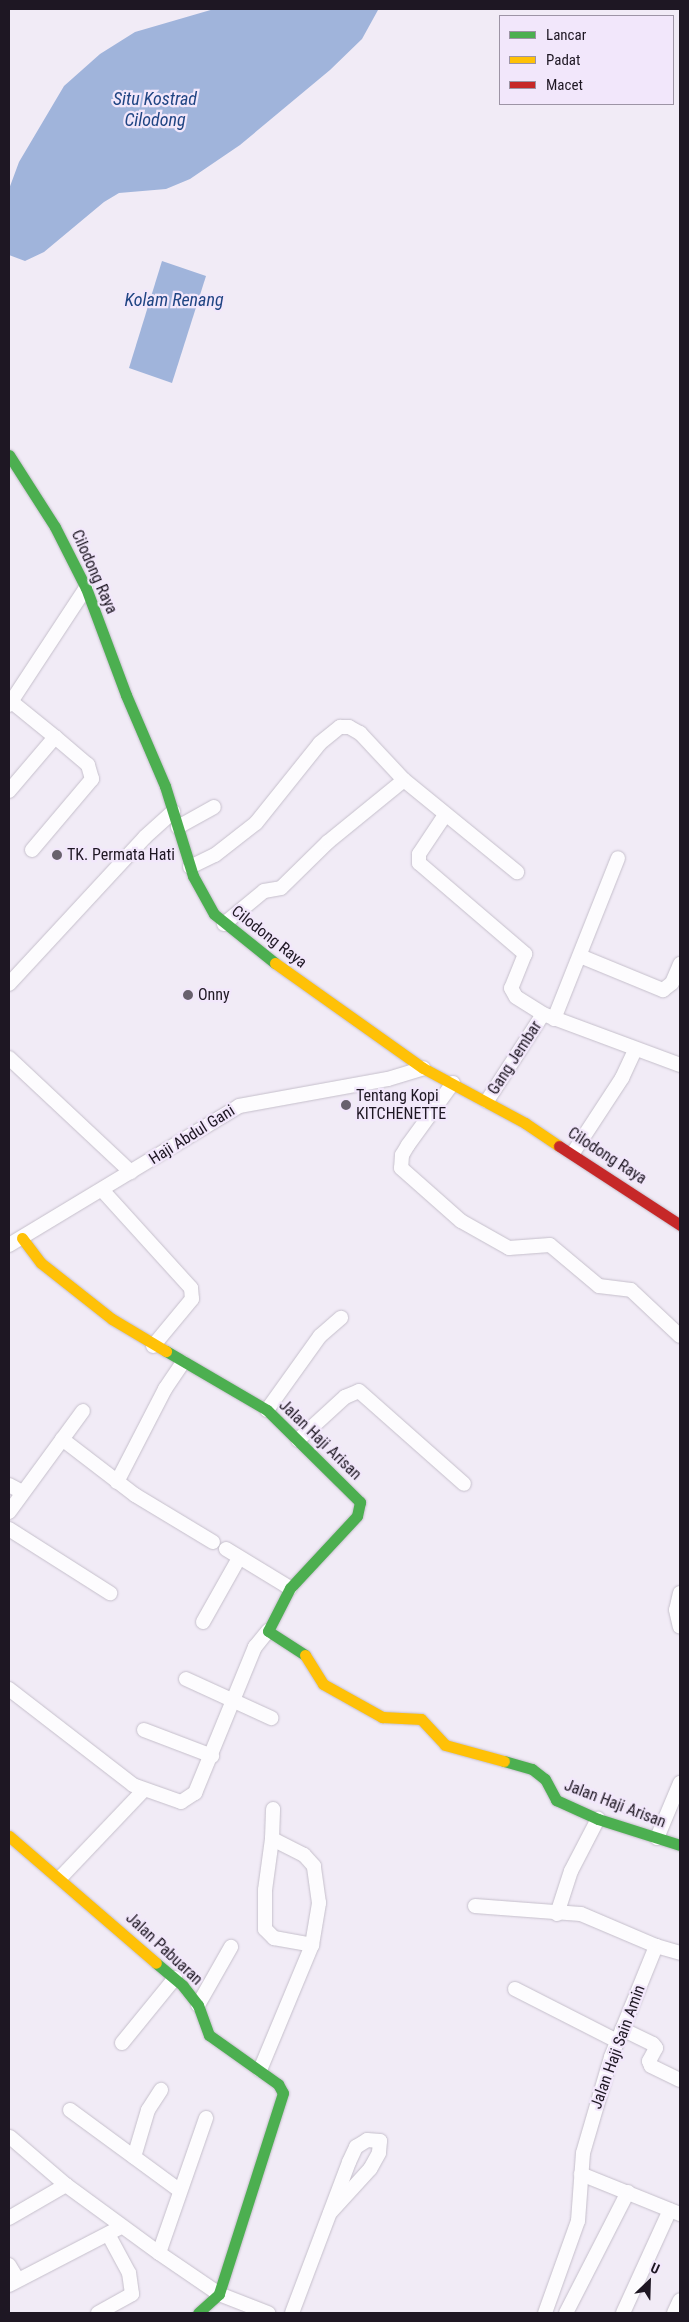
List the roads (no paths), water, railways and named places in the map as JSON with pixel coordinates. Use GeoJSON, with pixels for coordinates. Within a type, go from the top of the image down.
{"type":"FeatureCollection","features":[{"type":"Feature","properties":{"kind":"street","name":"Cilodong Raya"},"geometry":{"type":"LineString","coordinates":[[9,454],[56,527],[86,588],[173,812],[190,867],[205,902],[224,924],[299,982],[423,1068],[487,1101],[572,1153],[680,1225]]}},
{"type":"Feature","properties":{"kind":"street"},"geometry":{"type":"LineString","coordinates":[[32,850],[92,779],[88,765],[10,703],[86,588]]}},
{"type":"Feature","properties":{"kind":"street"},"geometry":{"type":"LineString","coordinates":[[190,867],[216,855],[256,823],[320,743],[340,727],[349,727],[360,733],[404,780],[517,872]]}},
{"type":"Feature","properties":{"kind":"street"},"geometry":{"type":"LineString","coordinates":[[9,791],[55,737]]}},
{"type":"Feature","properties":{"kind":"street"},"geometry":{"type":"LineString","coordinates":[[224,924],[264,891],[282,888],[328,842],[404,780]]}},
{"type":"Feature","properties":{"kind":"street"},"geometry":{"type":"LineString","coordinates":[[178,827],[214,807]]}},
{"type":"Feature","properties":{"kind":"street"},"geometry":{"type":"LineString","coordinates":[[9,984],[145,837],[173,812]]}},
{"type":"Feature","properties":{"kind":"street"},"geometry":{"type":"LineString","coordinates":[[445,815],[419,854],[419,863],[525,954],[511,988],[516,997],[548,1016],[635,1050],[680,1065]]}},
{"type":"Feature","properties":{"kind":"street","name":"Gang Jembar"},"geometry":{"type":"LineString","coordinates":[[487,1101],[548,1016],[580,956],[618,858]]}},
{"type":"Feature","properties":{"kind":"street"},"geometry":{"type":"LineString","coordinates":[[580,956],[663,990],[672,984],[680,964]]}},
{"type":"Feature","properties":{"kind":"street"},"geometry":{"type":"LineString","coordinates":[[572,1153],[622,1078],[635,1050]]}},
{"type":"Feature","properties":{"kind":"street"},"geometry":{"type":"LineString","coordinates":[[9,1058],[131,1172]]}},
{"type":"Feature","properties":{"kind":"street","name":"Haji Abdul Gani"},"geometry":{"type":"LineString","coordinates":[[9,1245],[103,1191],[239,1106],[388,1079],[423,1068]]}},
{"type":"Feature","properties":{"kind":"street"},"geometry":{"type":"LineString","coordinates":[[453,1083],[408,1145],[402,1156],[401,1168],[461,1221],[510,1248],[550,1245],[599,1286],[631,1290],[680,1336]]}},
{"type":"Feature","properties":{"kind":"street"},"geometry":{"type":"LineString","coordinates":[[103,1191],[191,1288],[192,1298],[153,1346]]}},
{"type":"Feature","properties":{"kind":"street","name":"Jalan Haji Arisan"},"geometry":{"type":"LineString","coordinates":[[22,1238],[54,1275],[153,1346],[240,1392],[266,1410],[346,1486],[360,1502],[360,1508],[290,1588],[268,1631],[309,1657],[323,1684],[334,1692],[382,1717],[421,1719],[431,1726],[438,1740],[450,1748],[532,1769],[545,1779],[552,1796],[598,1818],[680,1845]]}},
{"type":"Feature","properties":{"kind":"street"},"geometry":{"type":"LineString","coordinates":[[266,1410],[320,1336],[341,1318]]}},
{"type":"Feature","properties":{"kind":"street"},"geometry":{"type":"LineString","coordinates":[[117,1482],[165,1389],[183,1362]]}},
{"type":"Feature","properties":{"kind":"street"},"geometry":{"type":"LineString","coordinates":[[298,1440],[345,1397],[359,1391],[464,1484]]}},
{"type":"Feature","properties":{"kind":"street"},"geometry":{"type":"LineString","coordinates":[[9,1512],[83,1411]]}},
{"type":"Feature","properties":{"kind":"street"},"geometry":{"type":"LineString","coordinates":[[62,1439],[117,1482],[213,1542]]}},
{"type":"Feature","properties":{"kind":"street"},"geometry":{"type":"LineString","coordinates":[[9,1485],[22,1492]]}},
{"type":"Feature","properties":{"kind":"street"},"geometry":{"type":"LineString","coordinates":[[9,1529],[110,1593]]}},
{"type":"Feature","properties":{"kind":"street"},"geometry":{"type":"LineString","coordinates":[[226,1549],[290,1588]]}},
{"type":"Feature","properties":{"kind":"street"},"geometry":{"type":"LineString","coordinates":[[203,1622],[239,1558]]}},
{"type":"Feature","properties":{"kind":"street"},"geometry":{"type":"LineString","coordinates":[[680,1594],[676,1610],[680,1627]]}},
{"type":"Feature","properties":{"kind":"street"},"geometry":{"type":"LineString","coordinates":[[9,1689],[143,1791],[181,1802],[188,1799],[212,1756],[255,1647],[268,1631]]}},
{"type":"Feature","properties":{"kind":"street"},"geometry":{"type":"LineString","coordinates":[[186,1678],[270,1718]]}},
{"type":"Feature","properties":{"kind":"street"},"geometry":{"type":"LineString","coordinates":[[144,1730],[212,1756]]}},
{"type":"Feature","properties":{"kind":"street"},"geometry":{"type":"LineString","coordinates":[[657,1838],[680,1783]]}},
{"type":"Feature","properties":{"kind":"street"},"geometry":{"type":"LineString","coordinates":[[60,1877],[143,1791]]}},
{"type":"Feature","properties":{"kind":"street"},"geometry":{"type":"LineString","coordinates":[[273,1810],[272,1839],[265,1890],[265,1929],[274,1938],[312,1945]]}},
{"type":"Feature","properties":{"kind":"street"},"geometry":{"type":"LineString","coordinates":[[557,1914],[572,1871],[598,1818]]}},
{"type":"Feature","properties":{"kind":"street","name":"Jalan Pabuaran"},"geometry":{"type":"LineString","coordinates":[[9,1836],[60,1877],[174,1978],[198,2005],[209,2035],[278,2084],[283,2093],[219,2294]]}},
{"type":"Feature","properties":{"kind":"street"},"geometry":{"type":"LineString","coordinates":[[260,2070],[312,1945],[319,1903],[318,1874],[304,1855],[272,1839]]}},
{"type":"Feature","properties":{"kind":"street"},"geometry":{"type":"LineString","coordinates":[[475,1906],[557,1914],[581,1914],[656,1946],[680,1954]]}},
{"type":"Feature","properties":{"kind":"street","name":"Jalan Haji Sain Amin"},"geometry":{"type":"LineString","coordinates":[[545,2313],[578,2221],[581,2174],[588,2131],[620,2035],[656,1946]]}},
{"type":"Feature","properties":{"kind":"street"},"geometry":{"type":"LineString","coordinates":[[198,2005],[231,1947]]}},
{"type":"Feature","properties":{"kind":"street"},"geometry":{"type":"LineString","coordinates":[[122,2043],[174,1978]]}},
{"type":"Feature","properties":{"kind":"street"},"geometry":{"type":"LineString","coordinates":[[515,1989],[620,2035],[653,2044],[656,2048],[650,2061],[651,2066],[680,2080]]}},
{"type":"Feature","properties":{"kind":"street"},"geometry":{"type":"LineString","coordinates":[[134,2157],[148,2110],[161,2090]]}},
{"type":"Feature","properties":{"kind":"street"},"geometry":{"type":"LineString","coordinates":[[70,2110],[179,2190]]}},
{"type":"Feature","properties":{"kind":"street"},"geometry":{"type":"LineString","coordinates":[[159,2253],[179,2190],[206,2118]]}},
{"type":"Feature","properties":{"kind":"street"},"geometry":{"type":"LineString","coordinates":[[10,2137],[66,2185],[121,2227],[219,2294],[268,2313]]}},
{"type":"Feature","properties":{"kind":"street"},"geometry":{"type":"LineString","coordinates":[[292,2313],[330,2213],[356,2147],[367,2140],[380,2141],[379,2152],[370,2169],[330,2213]]}},
{"type":"Feature","properties":{"kind":"street"},"geometry":{"type":"LineString","coordinates":[[581,2174],[675,2212],[623,2313]]}},
{"type":"Feature","properties":{"kind":"street"},"geometry":{"type":"LineString","coordinates":[[9,2218],[66,2185]]}},
{"type":"Feature","properties":{"kind":"street"},"geometry":{"type":"LineString","coordinates":[[566,2313],[628,2192]]}},
{"type":"Feature","properties":{"kind":"street"},"geometry":{"type":"LineString","coordinates":[[9,2264],[13,2283],[121,2227]]}},
{"type":"Feature","properties":{"kind":"street"},"geometry":{"type":"LineString","coordinates":[[98,2313],[132,2294],[129,2273],[108,2234]]}},
{"type":"Feature","properties":{"kind":"street"},"geometry":{"type":"LineString","coordinates":[[198,2313],[219,2294]]}},
{"type":"Feature","properties":{"kind":"street"},"geometry":{"type":"LineString","coordinates":[[674,2313],[680,2300]]}},
{"type":"Feature","properties":{"kind":"water","name":"Situ Kostrad Cilodong"},"geometry":{"type":"Polygon","coordinates":[[[214,9],[378,10],[362,39],[330,70],[240,145],[190,179],[166,189],[119,193],[104,202],[44,252],[25,261],[9,255],[9,189],[19,162],[64,86],[100,54],[135,32],[214,9]]]}},
{"type":"Feature","properties":{"kind":"water","name":"Kolam Renang"},"geometry":{"type":"Polygon","coordinates":[[[162,261],[206,276],[172,383],[129,368],[162,261]]]}},
{"type":"Feature","properties":{"kind":"place","name":"TK. Permata Hati"},"geometry":{"type":"Point","coordinates":[57,855]}},
{"type":"Feature","properties":{"kind":"place","name":"Onny"},"geometry":{"type":"Point","coordinates":[188,995]}},
{"type":"Feature","properties":{"kind":"place","name":"Tentang Kopi KITCHENETTE"},"geometry":{"type":"Point","coordinates":[346,1105]}}]}
